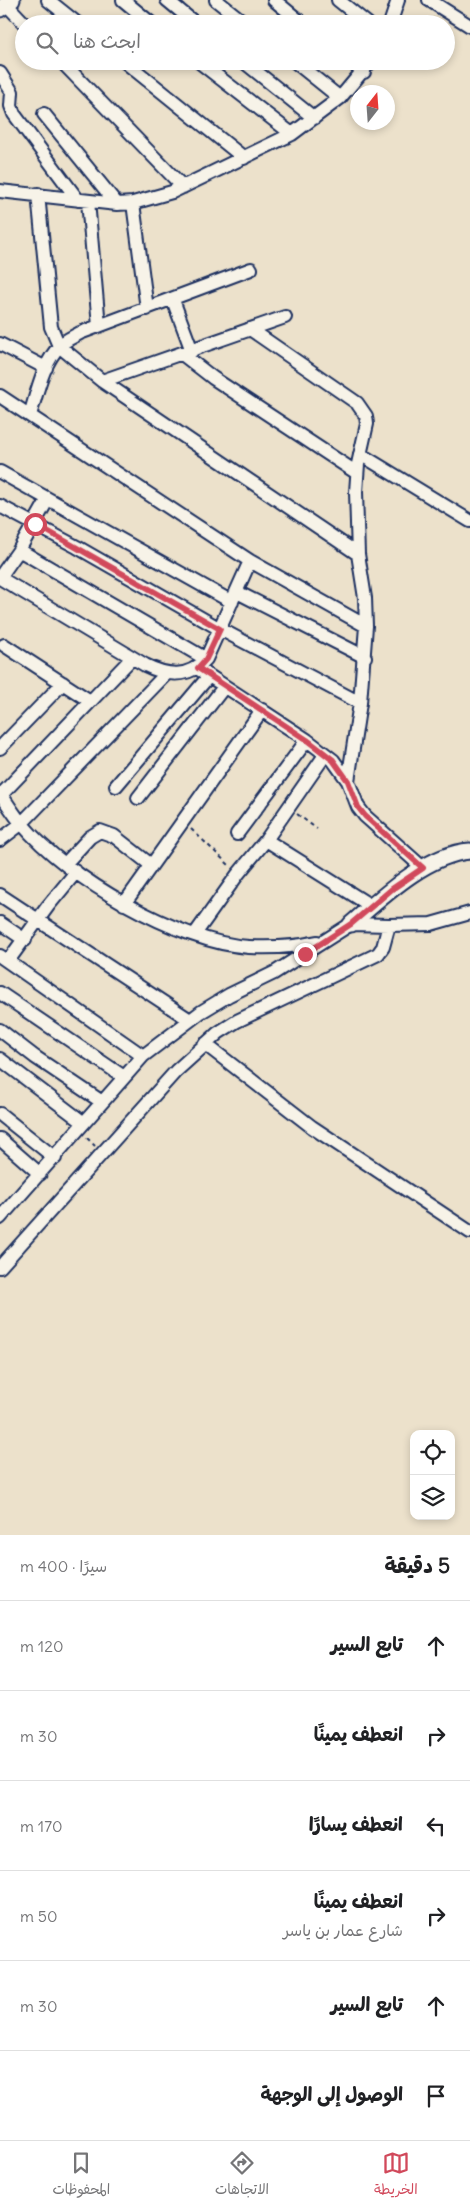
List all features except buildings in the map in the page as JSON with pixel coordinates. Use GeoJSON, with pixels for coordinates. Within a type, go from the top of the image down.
{"type":"FeatureCollection","features":[{"type":"Feature","properties":{"kind":"street"},"geometry":{"type":"LineString","coordinates":[[48,0],[67,15]]}},
{"type":"Feature","properties":{"kind":"street"},"geometry":{"type":"LineString","coordinates":[[123,0],[141,15]]}},
{"type":"Feature","properties":{"kind":"street"},"geometry":{"type":"LineString","coordinates":[[167,0],[185,15]]}},
{"type":"Feature","properties":{"kind":"street"},"geometry":{"type":"LineString","coordinates":[[216,0],[235,15]]}},
{"type":"Feature","properties":{"kind":"street"},"geometry":{"type":"LineString","coordinates":[[274,0],[292,15]]}},
{"type":"Feature","properties":{"kind":"street"},"geometry":{"type":"LineString","coordinates":[[338,0],[357,15]]}},
{"type":"Feature","properties":{"kind":"street"},"geometry":{"type":"LineString","coordinates":[[393,15],[398,0]]}},
{"type":"Feature","properties":{"kind":"street"},"geometry":{"type":"LineString","coordinates":[[429,0],[453,15]]}},
{"type":"Feature","properties":{"kind":"street"},"geometry":{"type":"LineString","coordinates":[[6,5],[16,15]]}},
{"type":"Feature","properties":{"kind":"street"},"geometry":{"type":"LineString","coordinates":[[455,16],[470,26]]}},
{"type":"Feature","properties":{"kind":"street"},"geometry":{"type":"LineString","coordinates":[[70,70],[183,188]]}},
{"type":"Feature","properties":{"kind":"street"},"geometry":{"type":"LineString","coordinates":[[135,70],[244,158]]}},
{"type":"Feature","properties":{"kind":"street"},"geometry":{"type":"LineString","coordinates":[[210,70],[292,134]]}},
{"type":"Feature","properties":{"kind":"street"},"geometry":{"type":"LineString","coordinates":[[254,70],[314,118]]}},
{"type":"Feature","properties":{"kind":"street"},"geometry":{"type":"LineString","coordinates":[[305,70],[340,98]]}},
{"type":"Feature","properties":{"kind":"street"},"geometry":{"type":"LineString","coordinates":[[1,188],[83,201],[133,204],[183,188],[292,134],[340,98],[364,72],[361,70]]}},
{"type":"Feature","properties":{"kind":"street"},"geometry":{"type":"LineString","coordinates":[[0,73],[12,92],[11,106],[14,114],[83,201],[99,326]]}},
{"type":"Feature","properties":{"kind":"street"},"geometry":{"type":"LineString","coordinates":[[44,114],[117,204]]}},
{"type":"Feature","properties":{"kind":"street"},"geometry":{"type":"LineString","coordinates":[[38,194],[52,327],[59,346],[102,381],[358,554]]}},
{"type":"Feature","properties":{"kind":"street"},"geometry":{"type":"LineString","coordinates":[[133,204],[147,309]]}},
{"type":"Feature","properties":{"kind":"street"},"geometry":{"type":"LineString","coordinates":[[30,415],[46,368],[59,346],[80,333],[251,270]]}},
{"type":"Feature","properties":{"kind":"street"},"geometry":{"type":"LineString","coordinates":[[173,300],[187,352],[213,378],[357,473]]}},
{"type":"Feature","properties":{"kind":"street"},"geometry":{"type":"LineString","coordinates":[[102,381],[285,316]]}},
{"type":"Feature","properties":{"kind":"street"},"geometry":{"type":"LineString","coordinates":[[250,330],[358,403],[366,416],[367,424],[357,473],[358,554],[365,598],[365,658],[348,781]]}},
{"type":"Feature","properties":{"kind":"street"},"geometry":{"type":"LineString","coordinates":[[0,340],[0,344],[46,368]]}},
{"type":"Feature","properties":{"kind":"street"},"geometry":{"type":"LineString","coordinates":[[0,396],[250,561],[366,626]]}},
{"type":"Feature","properties":{"kind":"street"},"geometry":{"type":"LineString","coordinates":[[360,454],[470,521]]}},
{"type":"Feature","properties":{"kind":"street"},"geometry":{"type":"LineString","coordinates":[[0,472],[234,597],[365,658]]}},
{"type":"Feature","properties":{"kind":"street"},"geometry":{"type":"LineString","coordinates":[[48,499],[35,524],[0,577],[132,659],[167,674],[186,672],[202,663],[220,629],[250,561]]}},
{"type":"Feature","properties":{"kind":"street"},"geometry":{"type":"LineString","coordinates":[[0,506],[220,629],[360,704]]}},
{"type":"Feature","properties":{"kind":"street"},"geometry":{"type":"LineString","coordinates":[[18,550],[202,663],[209,676],[307,740],[341,769],[358,807],[365,816],[423,868]]}},
{"type":"Feature","properties":{"kind":"street"},"geometry":{"type":"LineString","coordinates":[[4,645],[90,701]]}},
{"type":"Feature","properties":{"kind":"street"},"geometry":{"type":"LineString","coordinates":[[132,659],[0,794],[21,824],[41,845],[76,872],[124,904],[158,920],[195,934],[248,947],[293,947],[328,940]]}},
{"type":"Feature","properties":{"kind":"street"},"geometry":{"type":"LineString","coordinates":[[0,840],[21,824],[167,674]]}},
{"type":"Feature","properties":{"kind":"street"},"geometry":{"type":"LineString","coordinates":[[116,786],[209,676]]}},
{"type":"Feature","properties":{"kind":"street"},"geometry":{"type":"LineString","coordinates":[[0,748],[63,683]]}},
{"type":"Feature","properties":{"kind":"street"},"geometry":{"type":"LineString","coordinates":[[138,798],[224,687]]}},
{"type":"Feature","properties":{"kind":"street"},"geometry":{"type":"LineString","coordinates":[[124,904],[262,710]]}},
{"type":"Feature","properties":{"kind":"street"},"geometry":{"type":"LineString","coordinates":[[237,834],[307,740]]}},
{"type":"Feature","properties":{"kind":"street"},"geometry":{"type":"LineString","coordinates":[[195,934],[238,874],[266,840],[326,755]]}},
{"type":"Feature","properties":{"kind":"street"},"geometry":{"type":"LineString","coordinates":[[65,864],[90,837],[100,830],[114,836],[151,865]]}},
{"type":"Feature","properties":{"kind":"street"},"geometry":{"type":"LineString","coordinates":[[266,840],[371,906]]}},
{"type":"Feature","properties":{"kind":"street"},"geometry":{"type":"LineString","coordinates":[[3,1208],[84,1130],[102,1102],[144,1056],[190,1020],[230,995],[274,973],[328,940],[423,868],[440,859],[470,851]]}},
{"type":"Feature","properties":{"kind":"street"},"geometry":{"type":"LineString","coordinates":[[76,872],[25,940],[4,958],[144,1056]]}},
{"type":"Feature","properties":{"kind":"street"},"geometry":{"type":"LineString","coordinates":[[0,894],[129,982],[190,1020]]}},
{"type":"Feature","properties":{"kind":"street"},"geometry":{"type":"LineString","coordinates":[[351,924],[431,924],[470,912]]}},
{"type":"Feature","properties":{"kind":"street"},"geometry":{"type":"LineString","coordinates":[[0,923],[25,940]]}},
{"type":"Feature","properties":{"kind":"street"},"geometry":{"type":"LineString","coordinates":[[0,1267],[176,1070],[204,1044],[237,1021],[378,954],[384,947],[389,925]]}},
{"type":"Feature","properties":{"kind":"street"},"geometry":{"type":"LineString","coordinates":[[0,993],[124,1077]]}},
{"type":"Feature","properties":{"kind":"street"},"geometry":{"type":"LineString","coordinates":[[0,1030],[35,1057],[102,1102]]}},
{"type":"Feature","properties":{"kind":"street"},"geometry":{"type":"LineString","coordinates":[[204,1044],[312,1127],[470,1232]]}},
{"type":"Feature","properties":{"kind":"street"},"geometry":{"type":"LineString","coordinates":[[0,1059],[84,1130]]}},
{"type":"Feature","properties":{"kind":"street"},"geometry":{"type":"LineString","coordinates":[[0,1114],[55,1158]]}},
{"type":"Feature","properties":{"kind":"street"},"geometry":{"type":"LineString","coordinates":[[0,1139],[40,1174]]}},
{"type":"Feature","properties":{"kind":"path"},"geometry":{"type":"LineString","coordinates":[[288,808],[317,829]]}},
{"type":"Feature","properties":{"kind":"path"},"geometry":{"type":"LineString","coordinates":[[182,821],[238,874]]}},
{"type":"Feature","properties":{"kind":"path"},"geometry":{"type":"LineString","coordinates":[[84,1130],[98,1149]]}},
{"type":"Feature","properties":{"kind":"route"},"geometry":{"type":"LineString","coordinates":[[35,524],[220,629],[206,659],[198,668],[224,687],[307,740],[333,760],[348,781],[358,807],[365,816],[423,868],[392,889],[351,924],[305,954]]}}]}
